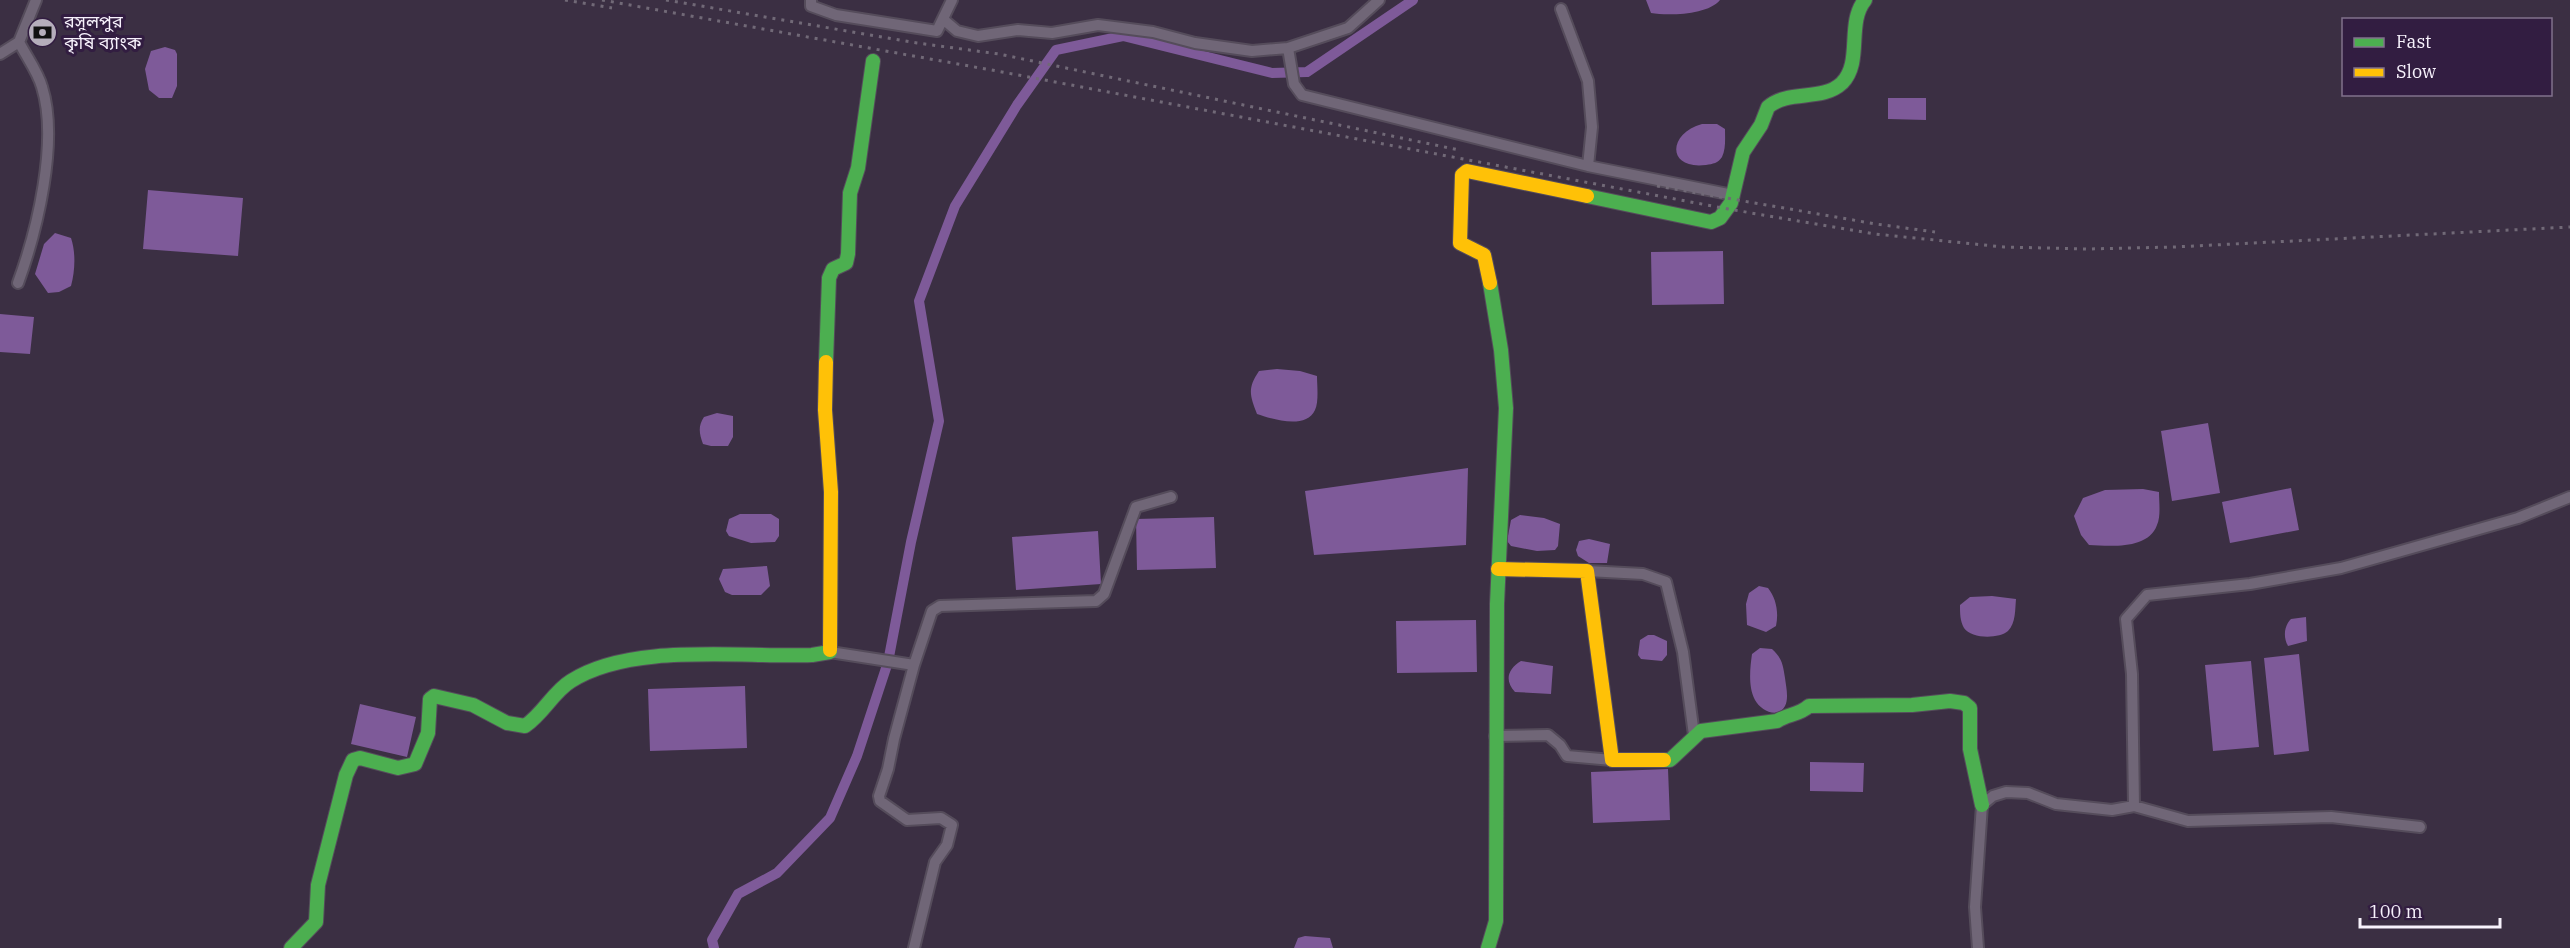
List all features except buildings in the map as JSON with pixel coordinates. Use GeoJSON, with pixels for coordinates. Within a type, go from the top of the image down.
{"type":"FeatureCollection","features":[{"type":"Feature","properties":{"kind":"street"},"geometry":{"type":"LineString","coordinates":[[0,54],[18,42],[36,0]]}},
{"type":"Feature","properties":{"kind":"street"},"geometry":{"type":"LineString","coordinates":[[811,0],[811,6],[836,15],[937,32],[952,0]]}},
{"type":"Feature","properties":{"kind":"street"},"geometry":{"type":"LineString","coordinates":[[944,20],[957,31],[978,36],[1018,30],[1052,33],[1098,25],[1153,32],[1195,43],[1252,51],[1288,48],[1348,28],[1379,0]]}},
{"type":"Feature","properties":{"kind":"street"},"geometry":{"type":"LineString","coordinates":[[1488,948],[1496,921],[1495,736],[1498,569],[1506,419],[1504,376],[1484,255],[1460,243],[1462,175],[1467,171],[1711,222],[1725,217],[1733,195],[1742,154],[1750,138],[1763,123],[1765,111],[1770,104],[1782,99],[1836,88],[1845,81],[1851,64],[1858,12],[1865,0]]}},
{"type":"Feature","properties":{"kind":"street"},"geometry":{"type":"LineString","coordinates":[[1562,9],[1588,81],[1592,127],[1587,166]]}},
{"type":"Feature","properties":{"kind":"street"},"geometry":{"type":"LineString","coordinates":[[18,42],[42,87],[50,140],[30,250],[18,283]]}},
{"type":"Feature","properties":{"kind":"street"},"geometry":{"type":"LineString","coordinates":[[1288,48],[1294,84],[1302,96],[1587,166],[1733,195]]}},
{"type":"Feature","properties":{"kind":"street"},"geometry":{"type":"LineString","coordinates":[[830,652],[831,492],[825,410],[828,274],[832,268],[846,262],[848,254],[850,193],[858,168],[873,61]]}},
{"type":"Feature","properties":{"kind":"street"},"geometry":{"type":"LineString","coordinates":[[914,948],[935,862],[947,845],[952,825],[941,818],[907,820],[880,801],[879,796],[888,769],[911,665],[932,611],[940,606],[1096,601],[1104,594],[1136,507],[1171,497]]}},
{"type":"Feature","properties":{"kind":"street"},"geometry":{"type":"LineString","coordinates":[[2134,806],[2132,674],[2126,619],[2147,595],[2250,584],[2341,568],[2518,518],[2570,497]]}},
{"type":"Feature","properties":{"kind":"street"},"geometry":{"type":"LineString","coordinates":[[1498,569],[1643,574],[1666,582],[1683,652],[1694,735]]}},
{"type":"Feature","properties":{"kind":"street"},"geometry":{"type":"LineString","coordinates":[[1587,571],[1612,759]]}},
{"type":"Feature","properties":{"kind":"street"},"geometry":{"type":"LineString","coordinates":[[291,948],[316,922],[318,885],[346,775],[353,760],[360,758],[398,768],[415,764],[423,753],[431,714],[430,699],[434,696],[467,703],[487,711],[507,724],[525,726],[542,713],[565,685],[574,679],[602,667],[630,660],[669,655],[754,657],[830,652],[911,665]]}},
{"type":"Feature","properties":{"kind":"street"},"geometry":{"type":"LineString","coordinates":[[1495,736],[1548,735],[1560,745],[1567,756],[1670,760],[1701,730],[1777,721],[1783,717],[1793,717],[1809,706],[1912,705],[1950,701],[1964,703],[1971,708],[1970,749],[1982,805],[1975,907],[1978,948]]}},
{"type":"Feature","properties":{"kind":"street"},"geometry":{"type":"LineString","coordinates":[[1982,805],[1993,796],[2006,792],[2028,793],[2056,804],[2112,810],[2134,806],[2188,821],[2331,817],[2420,827]]}},
{"type":"Feature","properties":{"kind":"shaded area"},"geometry":{"type":"Polygon","coordinates":[[[1646,0],[1720,0],[1707,9],[1667,14],[1651,13],[1646,0]]]}},
{"type":"Feature","properties":{"kind":"shaded area"},"geometry":{"type":"Polygon","coordinates":[[[165,47],[175,50],[177,54],[177,86],[172,98],[159,98],[149,90],[145,69],[151,51],[165,47]]]}},
{"type":"Feature","properties":{"kind":"shaded area"},"geometry":{"type":"Polygon","coordinates":[[[1888,98],[1926,98],[1926,120],[1888,119],[1888,98]]]}},
{"type":"Feature","properties":{"kind":"shaded area"},"geometry":{"type":"Polygon","coordinates":[[[1702,124],[1717,124],[1725,129],[1725,147],[1722,157],[1715,163],[1706,165],[1684,162],[1678,157],[1676,150],[1678,142],[1691,129],[1702,124]]]}},
{"type":"Feature","properties":{"kind":"shaded area"},"geometry":{"type":"Polygon","coordinates":[[[148,190],[243,198],[238,256],[143,249],[148,190]]]}},
{"type":"Feature","properties":{"kind":"shaded area"},"geometry":{"type":"Polygon","coordinates":[[[55,233],[71,238],[74,256],[73,274],[71,286],[59,292],[48,293],[35,274],[44,244],[55,233]]]}},
{"type":"Feature","properties":{"kind":"shaded area"},"geometry":{"type":"Polygon","coordinates":[[[1723,251],[1724,304],[1652,305],[1651,252],[1723,251]]]}},
{"type":"Feature","properties":{"kind":"shaded area"},"geometry":{"type":"Polygon","coordinates":[[[0,314],[34,317],[30,354],[0,352],[0,314]]]}},
{"type":"Feature","properties":{"kind":"shaded area"},"geometry":{"type":"Polygon","coordinates":[[[1277,369],[1300,371],[1317,376],[1317,402],[1311,416],[1304,420],[1288,421],[1257,414],[1251,397],[1253,383],[1259,371],[1277,369]]]}},
{"type":"Feature","properties":{"kind":"shaded area"},"geometry":{"type":"Polygon","coordinates":[[[717,413],[733,416],[733,437],[728,446],[703,444],[700,430],[702,420],[704,417],[717,413]]]}},
{"type":"Feature","properties":{"kind":"shaded area"},"geometry":{"type":"Polygon","coordinates":[[[2208,423],[2220,493],[2172,501],[2161,431],[2208,423]]]}},
{"type":"Feature","properties":{"kind":"shaded area"},"geometry":{"type":"Polygon","coordinates":[[[1468,468],[1466,545],[1314,555],[1305,491],[1468,468]]]}},
{"type":"Feature","properties":{"kind":"shaded area"},"geometry":{"type":"Polygon","coordinates":[[[2291,488],[2299,530],[2230,543],[2222,502],[2291,488]]]}},
{"type":"Feature","properties":{"kind":"shaded area"},"geometry":{"type":"Polygon","coordinates":[[[2143,489],[2159,492],[2159,518],[2152,533],[2146,539],[2128,545],[2089,545],[2081,535],[2074,516],[2083,498],[2105,490],[2143,489]]]}},
{"type":"Feature","properties":{"kind":"shaded area"},"geometry":{"type":"Polygon","coordinates":[[[740,514],[771,514],[779,519],[779,536],[775,542],[751,543],[729,536],[726,531],[729,519],[740,514]]]}},
{"type":"Feature","properties":{"kind":"shaded area"},"geometry":{"type":"Polygon","coordinates":[[[1520,515],[1544,518],[1560,524],[1558,546],[1555,550],[1537,551],[1511,546],[1507,541],[1511,520],[1520,515]]]}},
{"type":"Feature","properties":{"kind":"shaded area"},"geometry":{"type":"Polygon","coordinates":[[[1214,517],[1216,568],[1137,570],[1136,519],[1214,517]]]}},
{"type":"Feature","properties":{"kind":"shaded area"},"geometry":{"type":"Polygon","coordinates":[[[1098,531],[1101,584],[1016,590],[1012,537],[1098,531]]]}},
{"type":"Feature","properties":{"kind":"shaded area"},"geometry":{"type":"Polygon","coordinates":[[[1589,539],[1610,544],[1607,563],[1589,563],[1578,556],[1576,550],[1579,541],[1589,539]]]}},
{"type":"Feature","properties":{"kind":"shaded area"},"geometry":{"type":"Polygon","coordinates":[[[767,566],[770,586],[761,595],[732,595],[725,592],[719,579],[723,569],[767,566]]]}},
{"type":"Feature","properties":{"kind":"shaded area"},"geometry":{"type":"Polygon","coordinates":[[[1759,586],[1768,588],[1777,610],[1776,626],[1766,632],[1747,625],[1746,604],[1749,593],[1759,586]]]}},
{"type":"Feature","properties":{"kind":"shaded area"},"geometry":{"type":"Polygon","coordinates":[[[1992,596],[2016,599],[2015,616],[2011,628],[2004,634],[1992,636],[1979,636],[1968,632],[1962,623],[1960,605],[1970,597],[1992,596]]]}},
{"type":"Feature","properties":{"kind":"shaded area"},"geometry":{"type":"Polygon","coordinates":[[[2306,617],[2307,641],[2288,646],[2285,639],[2287,625],[2291,619],[2306,617]]]}},
{"type":"Feature","properties":{"kind":"shaded area"},"geometry":{"type":"Polygon","coordinates":[[[1476,620],[1477,672],[1397,673],[1396,621],[1476,620]]]}},
{"type":"Feature","properties":{"kind":"shaded area"},"geometry":{"type":"Polygon","coordinates":[[[1648,635],[1654,635],[1667,641],[1667,655],[1662,661],[1641,659],[1638,655],[1640,640],[1648,635]]]}},
{"type":"Feature","properties":{"kind":"shaded area"},"geometry":{"type":"Polygon","coordinates":[[[1760,648],[1772,649],[1783,665],[1787,699],[1782,710],[1774,713],[1758,704],[1751,689],[1752,654],[1760,648]]]}},
{"type":"Feature","properties":{"kind":"shaded area"},"geometry":{"type":"Polygon","coordinates":[[[2299,654],[2309,751],[2274,755],[2264,658],[2299,654]]]}},
{"type":"Feature","properties":{"kind":"shaded area"},"geometry":{"type":"Polygon","coordinates":[[[1521,661],[1553,666],[1551,694],[1515,692],[1509,683],[1509,675],[1510,671],[1521,661]]]}},
{"type":"Feature","properties":{"kind":"shaded area"},"geometry":{"type":"Polygon","coordinates":[[[2251,661],[2259,747],[2213,751],[2205,665],[2251,661]]]}},
{"type":"Feature","properties":{"kind":"shaded area"},"geometry":{"type":"Polygon","coordinates":[[[745,686],[747,748],[650,751],[648,689],[745,686]]]}},
{"type":"Feature","properties":{"kind":"shaded area"},"geometry":{"type":"Polygon","coordinates":[[[360,704],[416,717],[407,757],[351,744],[360,704]]]}},
{"type":"Feature","properties":{"kind":"shaded area"},"geometry":{"type":"Polygon","coordinates":[[[1810,762],[1864,763],[1863,792],[1810,791],[1810,762]]]}},
{"type":"Feature","properties":{"kind":"shaded area"},"geometry":{"type":"Polygon","coordinates":[[[1668,769],[1670,820],[1593,823],[1591,772],[1668,769]]]}},
{"type":"Feature","properties":{"kind":"shaded area"},"geometry":{"type":"Polygon","coordinates":[[[1305,936],[1330,938],[1333,948],[1294,948],[1298,938],[1305,936]]]}},
{"type":"Feature","properties":{"kind":"waterway"},"geometry":{"type":"LineString","coordinates":[[714,948],[712,940],[738,894],[777,873],[830,818],[857,756],[888,662],[911,542],[939,421],[919,301],[955,206],[1017,105],[1056,50],[1123,36],[1272,73],[1307,72],[1413,0]]}},
{"type":"Feature","properties":{"kind":"railway"},"geometry":{"type":"LineString","coordinates":[[565,0],[612,8]]}},
{"type":"Feature","properties":{"kind":"railway"},"geometry":{"type":"LineString","coordinates":[[602,0],[997,71],[1728,209],[1875,234],[2004,247],[2087,249],[2174,247],[2570,227]]}},
{"type":"Feature","properties":{"kind":"railway"},"geometry":{"type":"LineString","coordinates":[[666,0],[917,43],[999,54],[1459,150]]}},
{"type":"Feature","properties":{"kind":"railway"},"geometry":{"type":"LineString","coordinates":[[1657,186],[1935,232]]}},
{"type":"Feature","properties":{"kind":"traffic: fast"},"geometry":{"type":"LineString","coordinates":[[1587,196],[1711,222],[1720,218],[1731,203],[1743,152],[1761,125],[1768,107],[1786,98],[1834,89],[1848,74],[1852,64],[1856,20],[1865,0]]}},
{"type":"Feature","properties":{"kind":"traffic: fast"},"geometry":{"type":"LineString","coordinates":[[826,362],[829,278],[833,269],[846,263],[848,254],[850,193],[858,168],[873,61]]}},
{"type":"Feature","properties":{"kind":"traffic: fast"},"geometry":{"type":"LineString","coordinates":[[1488,948],[1496,921],[1497,604],[1506,408],[1501,350],[1490,283]]}},
{"type":"Feature","properties":{"kind":"traffic: fast"},"geometry":{"type":"LineString","coordinates":[[291,948],[316,922],[318,885],[346,775],[353,760],[360,758],[398,768],[415,764],[428,733],[430,699],[434,696],[473,705],[507,723],[525,726],[571,681],[596,669],[624,661],[688,654],[812,655],[830,652],[830,650]]}},
{"type":"Feature","properties":{"kind":"traffic: fast"},"geometry":{"type":"LineString","coordinates":[[1664,760],[1670,760],[1701,731],[1777,721],[1809,706],[1912,705],[1950,701],[1964,703],[1970,708],[1970,749],[1982,805]]}},
{"type":"Feature","properties":{"kind":"traffic: slow"},"geometry":{"type":"LineString","coordinates":[[1490,283],[1484,255],[1460,243],[1462,175],[1467,171],[1587,196]]}},
{"type":"Feature","properties":{"kind":"traffic: slow"},"geometry":{"type":"LineString","coordinates":[[826,362],[825,410],[831,492],[830,650]]}},
{"type":"Feature","properties":{"kind":"traffic: slow"},"geometry":{"type":"LineString","coordinates":[[1498,569],[1587,571],[1612,760],[1664,760]]}},
{"type":"Feature","properties":{"kind":"place","name":"রসুলপুর কৃষি ব্যাংক"},"geometry":{"type":"Point","coordinates":[43,32]}}]}
